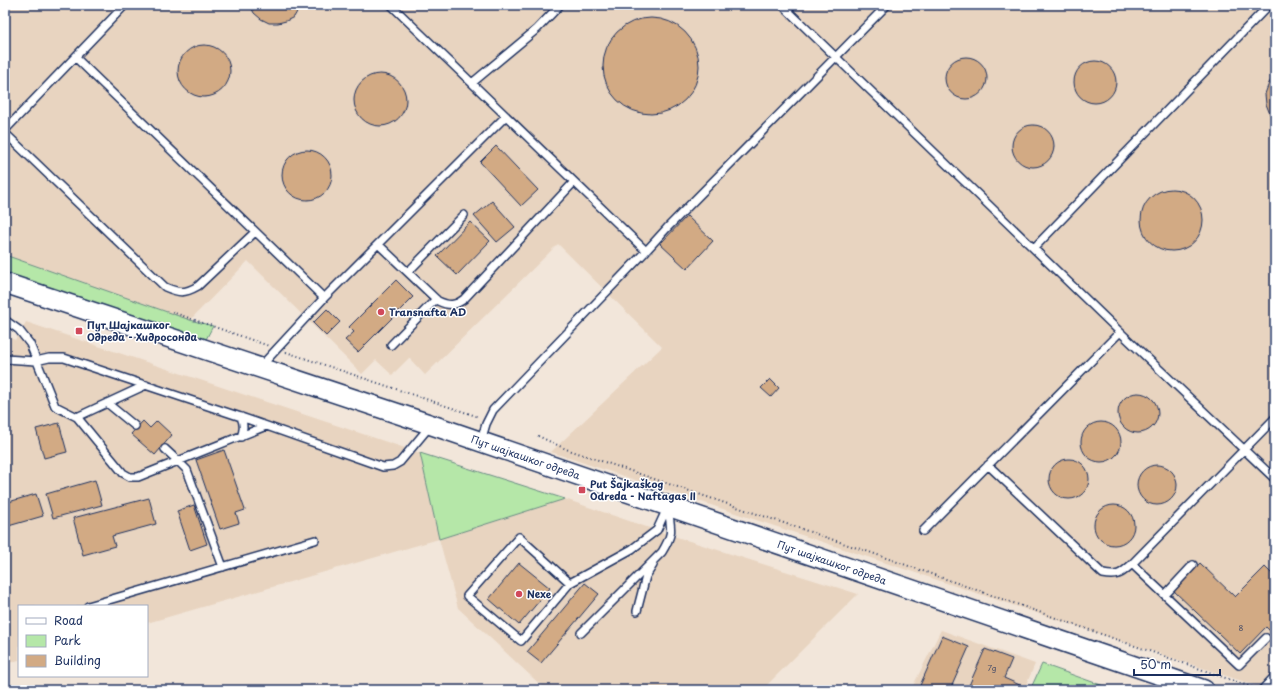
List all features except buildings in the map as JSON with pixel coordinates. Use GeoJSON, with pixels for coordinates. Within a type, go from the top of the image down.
{"type":"FeatureCollection","features":[{"type":"Feature","properties":{"kind":"street","name":"Пут шајкашког одреда"},"geometry":{"type":"LineString","coordinates":[[5,283],[668,505],[1204,690]]}},
{"type":"Feature","properties":{"kind":"lane"},"geometry":{"type":"LineString","coordinates":[[125,5],[5,132],[165,287],[177,292],[188,292],[198,286],[255,232]]}},
{"type":"Feature","properties":{"kind":"lane"},"geometry":{"type":"LineString","coordinates":[[392,5],[646,251]]}},
{"type":"Feature","properties":{"kind":"lane"},"geometry":{"type":"LineString","coordinates":[[472,83],[537,29],[560,5]]}},
{"type":"Feature","properties":{"kind":"lane"},"geometry":{"type":"LineString","coordinates":[[782,5],[835,58],[1275,479]]}},
{"type":"Feature","properties":{"kind":"lane"},"geometry":{"type":"LineString","coordinates":[[481,442],[493,410],[667,228],[887,5]]}},
{"type":"Feature","properties":{"kind":"lane"},"geometry":{"type":"LineString","coordinates":[[1034,248],[1269,5]]}},
{"type":"Feature","properties":{"kind":"lane"},"geometry":{"type":"LineString","coordinates":[[75,57],[324,298]]}},
{"type":"Feature","properties":{"kind":"lane"},"geometry":{"type":"LineString","coordinates":[[259,368],[324,298],[506,116]]}},
{"type":"Feature","properties":{"kind":"lane"},"geometry":{"type":"LineString","coordinates":[[378,244],[436,299],[447,305],[457,304],[464,299],[574,182]]}},
{"type":"Feature","properties":{"kind":"lane"},"geometry":{"type":"LineString","coordinates":[[408,272],[464,216]]}},
{"type":"Feature","properties":{"kind":"lane"},"geometry":{"type":"LineString","coordinates":[[391,345],[436,299]]}},
{"type":"Feature","properties":{"kind":"lane"},"geometry":{"type":"LineString","coordinates":[[5,320],[19,330],[30,344],[55,406],[77,417],[123,473],[130,477],[138,477],[179,462],[266,426]]}},
{"type":"Feature","properties":{"kind":"lane"},"geometry":{"type":"LineString","coordinates":[[923,531],[1120,332]]}},
{"type":"Feature","properties":{"kind":"lane"},"geometry":{"type":"LineString","coordinates":[[5,359],[36,361],[49,358],[64,358],[241,417],[383,467],[393,466],[400,462],[432,425]]}},
{"type":"Feature","properties":{"kind":"lane"},"geometry":{"type":"LineString","coordinates":[[77,417],[146,385]]}},
{"type":"Feature","properties":{"kind":"lane"},"geometry":{"type":"LineString","coordinates":[[108,403],[135,426]]}},
{"type":"Feature","properties":{"kind":"lane"},"geometry":{"type":"LineString","coordinates":[[241,417],[244,423],[242,437]]}},
{"type":"Feature","properties":{"kind":"lane"},"geometry":{"type":"LineString","coordinates":[[988,465],[1103,574],[1115,576],[1122,573],[1132,564],[1275,418]]}},
{"type":"Feature","properties":{"kind":"lane"},"geometry":{"type":"LineString","coordinates":[[165,450],[187,470],[223,567]]}},
{"type":"Feature","properties":{"kind":"lane"},"geometry":{"type":"LineString","coordinates":[[637,611],[646,576],[670,538],[671,530],[668,505]]}},
{"type":"Feature","properties":{"kind":"lane"},"geometry":{"type":"LineString","coordinates":[[570,583],[519,537],[467,596],[521,641],[570,583],[632,549],[657,530],[668,505]]}},
{"type":"Feature","properties":{"kind":"lane"},"geometry":{"type":"LineString","coordinates":[[91,605],[315,540]]}},
{"type":"Feature","properties":{"kind":"lane"},"geometry":{"type":"LineString","coordinates":[[580,633],[662,552]]}},
{"type":"Feature","properties":{"kind":"lane"},"geometry":{"type":"LineString","coordinates":[[1132,564],[1239,665],[1266,638]]}},
{"type":"Feature","properties":{"kind":"lane"},"geometry":{"type":"LineString","coordinates":[[1165,595],[1193,565]]}},
{"type":"Feature","properties":{"kind":"lane"},"geometry":{"type":"LineString","coordinates":[[1261,690],[1275,676]]}},
{"type":"Feature","properties":{"kind":"path"},"geometry":{"type":"LineString","coordinates":[[172,312],[488,420]]}},
{"type":"Feature","properties":{"kind":"path"},"geometry":{"type":"LineString","coordinates":[[538,436],[566,449],[880,555],[1261,690]]}},
{"type":"Feature","properties":{"kind":"shaded area"},"geometry":{"type":"Polygon","coordinates":[[[5,5],[1275,5],[1275,690],[1269,690],[551,452],[662,347],[558,244],[425,375],[409,358],[392,375],[376,360],[362,374],[248,261],[190,320],[5,255],[5,5]]]}},
{"type":"Feature","properties":{"kind":"shaded area"},"geometry":{"type":"Polygon","coordinates":[[[26,322],[420,453],[439,539],[148,623],[148,605],[18,605],[18,660],[5,664],[5,335],[15,340],[26,322]]]}},
{"type":"Feature","properties":{"kind":"shaded area"},"geometry":{"type":"Polygon","coordinates":[[[565,499],[667,534],[858,594],[762,690],[546,690],[458,608],[439,539],[565,499]]]}},
{"type":"Feature","properties":{"kind":"shaded area"},"geometry":{"type":"Polygon","coordinates":[[[941,630],[1035,664],[1024,690],[911,690],[941,630]]]}},
{"type":"Feature","properties":{"kind":"green space"},"geometry":{"type":"Polygon","coordinates":[[[5,255],[190,320],[213,326],[203,345],[5,275],[5,255]]]}},
{"type":"Feature","properties":{"kind":"green space"},"geometry":{"type":"Polygon","coordinates":[[[420,453],[565,499],[439,539],[420,453]]]}},
{"type":"Feature","properties":{"kind":"green space"},"geometry":{"type":"Polygon","coordinates":[[[1042,664],[1115,690],[1030,690],[1042,664]]]}},
{"type":"Feature","properties":{"kind":"place","name":"Transnafta AD"},"geometry":{"type":"Point","coordinates":[381,312]}},
{"type":"Feature","properties":{"kind":"place","name":"Пут Шајкашког Одреда - Хидросонда"},"geometry":{"type":"Point","coordinates":[79,331]}},
{"type":"Feature","properties":{"kind":"place","name":"Put Šajkaškog Odreda - Naftagas II"},"geometry":{"type":"Point","coordinates":[582,490]}},
{"type":"Feature","properties":{"kind":"place","name":"Nexe"},"geometry":{"type":"Point","coordinates":[519,594]}}]}
